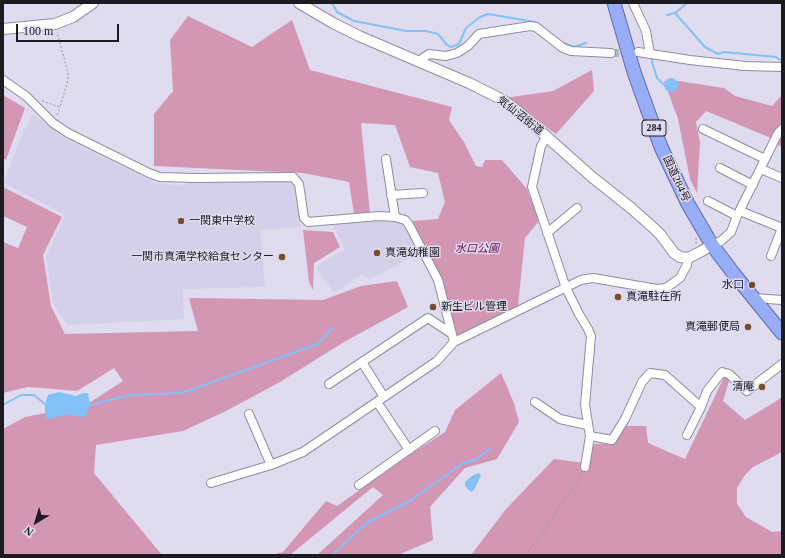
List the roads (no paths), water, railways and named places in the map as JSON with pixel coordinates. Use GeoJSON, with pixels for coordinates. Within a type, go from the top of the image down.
{"type":"FeatureCollection","features":[{"type":"Feature","properties":{"kind":"highway","name":"国道284号"},"geometry":{"type":"LineString","coordinates":[[614,3],[634,72],[661,146],[688,204],[712,245],[782,333]]}},
{"type":"Feature","properties":{"kind":"street"},"geometry":{"type":"LineString","coordinates":[[3,29],[55,24],[73,17],[93,3]]}},
{"type":"Feature","properties":{"kind":"street","name":"気仙沼街道"},"geometry":{"type":"LineString","coordinates":[[299,3],[353,32],[503,100],[547,136],[592,178],[631,208],[660,234],[674,253],[680,257],[688,258]]}},
{"type":"Feature","properties":{"kind":"street"},"geometry":{"type":"LineString","coordinates":[[633,3],[646,31],[650,46],[650,54]]}},
{"type":"Feature","properties":{"kind":"street"},"geometry":{"type":"LineString","coordinates":[[420,62],[429,54],[446,56],[457,53],[468,46],[479,34],[530,26],[536,27],[563,48],[571,51],[611,53]]}},
{"type":"Feature","properties":{"kind":"street"},"geometry":{"type":"LineString","coordinates":[[638,52],[745,66],[782,67]]}},
{"type":"Feature","properties":{"kind":"street"},"geometry":{"type":"LineString","coordinates":[[3,80],[26,96],[53,123],[68,133],[148,173],[160,177],[196,178],[293,177],[299,184],[304,218],[308,222],[379,216],[405,220],[438,280],[453,338]]}},
{"type":"Feature","properties":{"kind":"street"},"geometry":{"type":"LineString","coordinates":[[703,129],[765,159]]}},
{"type":"Feature","properties":{"kind":"street"},"geometry":{"type":"LineString","coordinates":[[211,483],[271,465],[303,452],[437,361],[453,338],[582,280],[593,278],[657,289],[666,288],[680,278],[687,266],[688,258],[721,241],[731,232],[738,213],[778,133],[782,129]]}},
{"type":"Feature","properties":{"kind":"street"},"geometry":{"type":"LineString","coordinates":[[547,136],[541,146],[532,187],[566,288],[591,336],[585,405],[587,425],[590,436],[585,467]]}},
{"type":"Feature","properties":{"kind":"street"},"geometry":{"type":"LineString","coordinates":[[386,159],[395,218]]}},
{"type":"Feature","properties":{"kind":"street"},"geometry":{"type":"LineString","coordinates":[[720,168],[753,185]]}},
{"type":"Feature","properties":{"kind":"street"},"geometry":{"type":"LineString","coordinates":[[761,168],[782,178]]}},
{"type":"Feature","properties":{"kind":"street"},"geometry":{"type":"LineString","coordinates":[[391,195],[423,193]]}},
{"type":"Feature","properties":{"kind":"street"},"geometry":{"type":"LineString","coordinates":[[708,201],[782,228],[771,256]]}},
{"type":"Feature","properties":{"kind":"street"},"geometry":{"type":"LineString","coordinates":[[547,233],[576,208]]}},
{"type":"Feature","properties":{"kind":"street"},"geometry":{"type":"LineString","coordinates":[[754,298],[782,300]]}},
{"type":"Feature","properties":{"kind":"street"},"geometry":{"type":"LineString","coordinates":[[329,384],[428,318],[453,338]]}},
{"type":"Feature","properties":{"kind":"street"},"geometry":{"type":"LineString","coordinates":[[362,362],[380,400],[409,450]]}},
{"type":"Feature","properties":{"kind":"street"},"geometry":{"type":"LineString","coordinates":[[687,435],[707,391],[722,372],[729,374],[747,391],[782,364]]}},
{"type":"Feature","properties":{"kind":"street"},"geometry":{"type":"LineString","coordinates":[[590,436],[612,440],[625,420],[642,382],[650,373],[665,375],[701,407]]}},
{"type":"Feature","properties":{"kind":"street"},"geometry":{"type":"LineString","coordinates":[[535,402],[560,419],[587,425]]}},
{"type":"Feature","properties":{"kind":"street"},"geometry":{"type":"LineString","coordinates":[[249,414],[271,465]]}},
{"type":"Feature","properties":{"kind":"street"},"geometry":{"type":"LineString","coordinates":[[359,485],[435,431]]}},
{"type":"Feature","properties":{"kind":"water"},"geometry":{"type":"Polygon","coordinates":[[[671,78],[676,80],[678,85],[676,90],[671,92],[666,90],[664,85],[666,80],[671,78]]]}},
{"type":"Feature","properties":{"kind":"water"},"geometry":{"type":"Polygon","coordinates":[[[59,392],[76,396],[83,393],[88,393],[90,405],[86,416],[66,415],[48,419],[45,417],[45,404],[48,395],[59,392]]]}},
{"type":"Feature","properties":{"kind":"water"},"geometry":{"type":"Polygon","coordinates":[[[479,473],[481,475],[474,490],[471,492],[465,486],[465,482],[472,476],[479,473]]]}},
{"type":"Feature","properties":{"kind":"waterway"},"geometry":{"type":"LineString","coordinates":[[332,3],[337,12],[354,21],[406,31],[426,31],[438,34],[447,45],[451,47],[459,44],[466,28],[480,17],[488,14],[535,22],[538,24]]}},
{"type":"Feature","properties":{"kind":"waterway"},"geometry":{"type":"LineString","coordinates":[[667,15],[675,13],[687,3]]}},
{"type":"Feature","properties":{"kind":"waterway"},"geometry":{"type":"LineString","coordinates":[[773,3],[779,3]]}},
{"type":"Feature","properties":{"kind":"waterway"},"geometry":{"type":"LineString","coordinates":[[675,13],[705,47],[718,54],[724,52],[776,57],[782,61]]}},
{"type":"Feature","properties":{"kind":"waterway"},"geometry":{"type":"LineString","coordinates":[[561,42],[574,47],[586,43]]}},
{"type":"Feature","properties":{"kind":"waterway"},"geometry":{"type":"LineString","coordinates":[[652,56],[652,62],[657,78],[663,84]]}},
{"type":"Feature","properties":{"kind":"waterway"},"geometry":{"type":"LineString","coordinates":[[90,405],[130,395],[182,393],[318,344],[332,328]]}},
{"type":"Feature","properties":{"kind":"waterway"},"geometry":{"type":"LineString","coordinates":[[3,405],[21,395],[34,395],[45,404]]}},
{"type":"Feature","properties":{"kind":"waterway"},"geometry":{"type":"LineString","coordinates":[[332,555],[368,522],[410,501],[463,463],[475,460],[490,449]]}},
{"type":"Feature","properties":{"kind":"tunnel"},"geometry":{"type":"LineString","coordinates":[[611,53],[631,53]]}},
{"type":"Feature","properties":{"kind":"place","name":"一関東中学校"},"geometry":{"type":"Point","coordinates":[181,221]}},
{"type":"Feature","properties":{"kind":"place","name":"真滝幼稚園"},"geometry":{"type":"Point","coordinates":[377,253]}},
{"type":"Feature","properties":{"kind":"place","name":"一関市真滝学校給食センター"},"geometry":{"type":"Point","coordinates":[282,257]}},
{"type":"Feature","properties":{"kind":"place","name":"水口"},"geometry":{"type":"Point","coordinates":[752,285]}},
{"type":"Feature","properties":{"kind":"place","name":"真滝駐在所"},"geometry":{"type":"Point","coordinates":[618,297]}},
{"type":"Feature","properties":{"kind":"place","name":"新生ビル管理"},"geometry":{"type":"Point","coordinates":[433,307]}},
{"type":"Feature","properties":{"kind":"place","name":"真滝郵便局"},"geometry":{"type":"Point","coordinates":[748,327]}},
{"type":"Feature","properties":{"kind":"place","name":"清庵"},"geometry":{"type":"Point","coordinates":[762,387]}},
{"type":"Feature","properties":{"kind":"park label","name":"水口公園"},"geometry":{"type":"Point","coordinates":[477,249]}}]}
